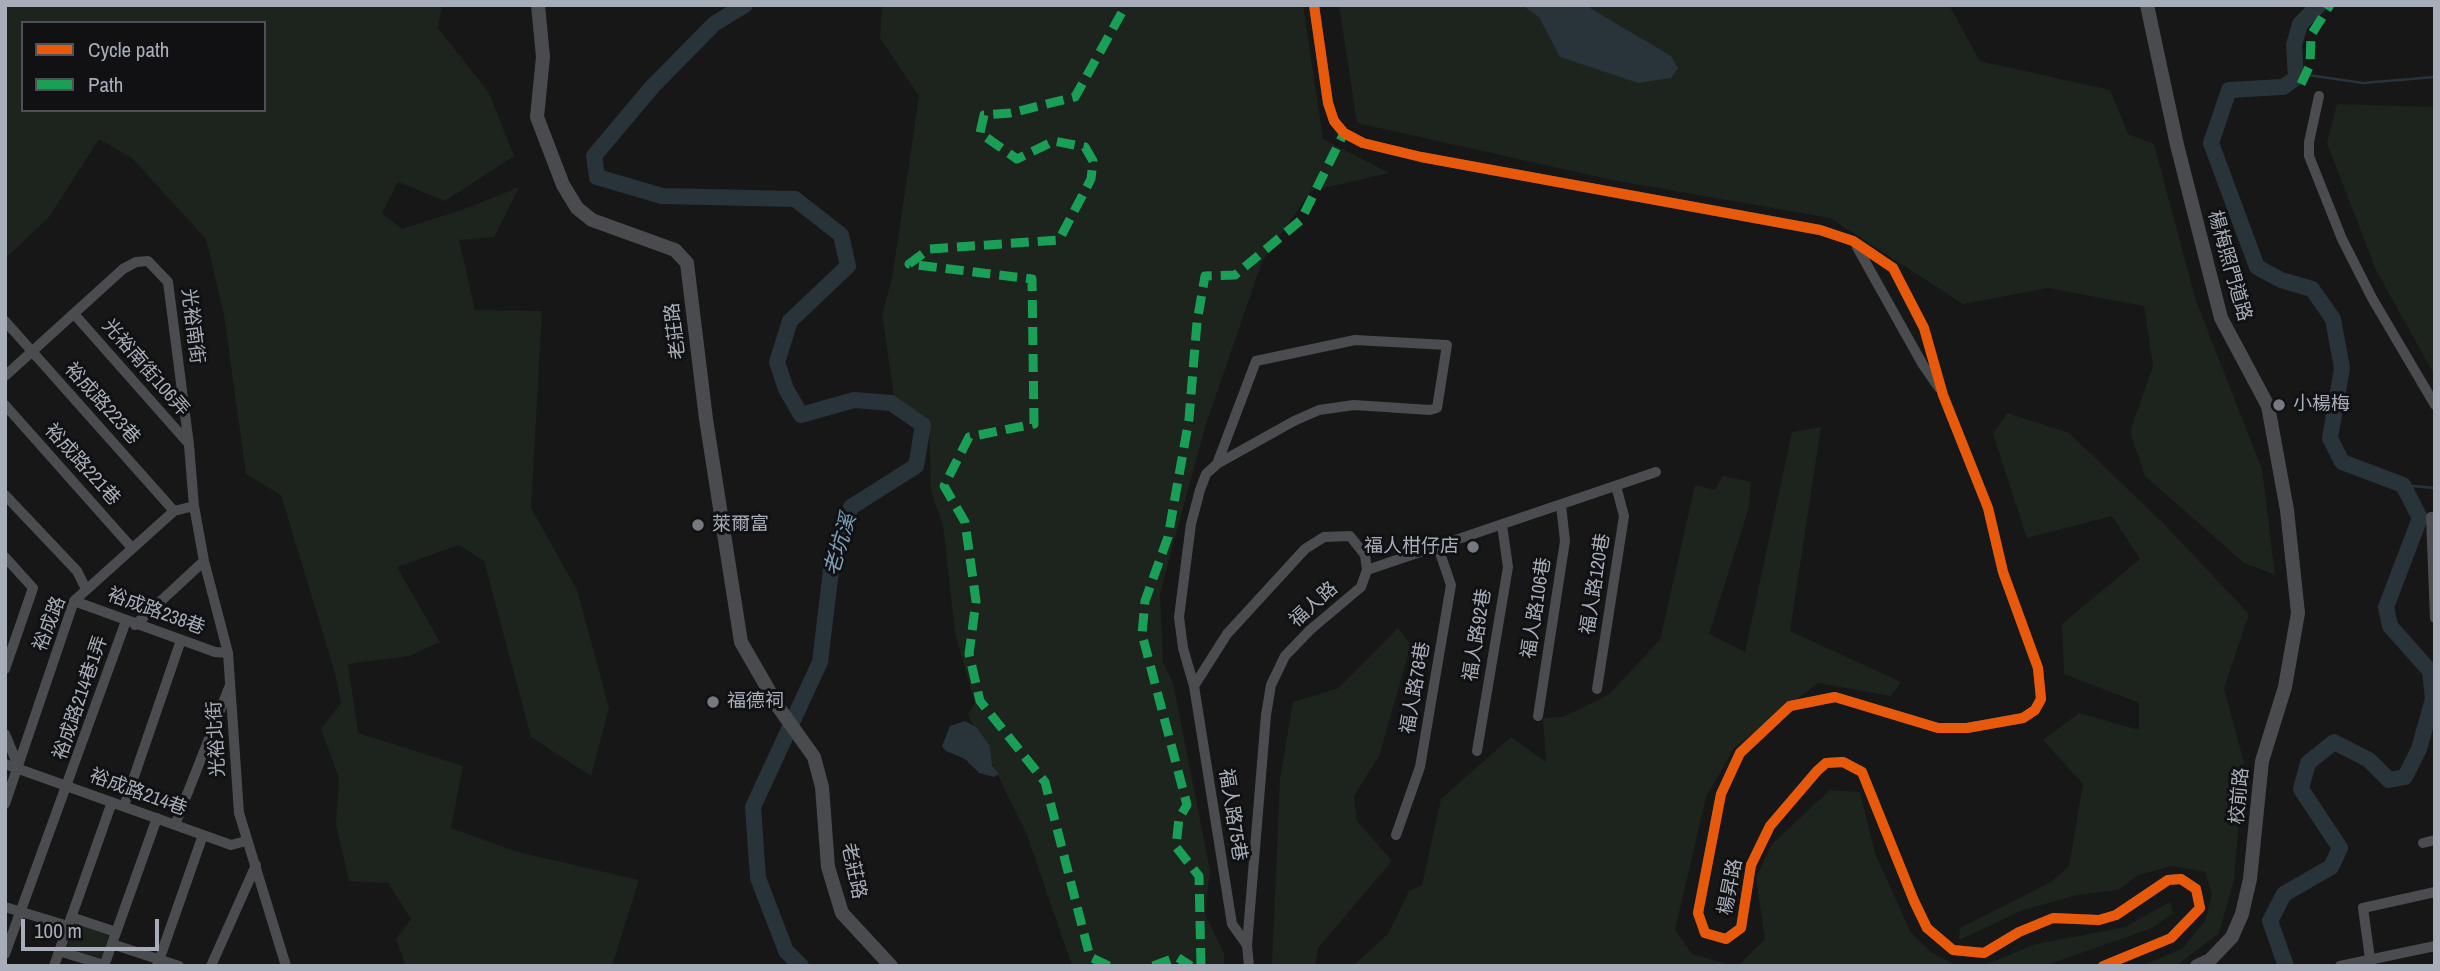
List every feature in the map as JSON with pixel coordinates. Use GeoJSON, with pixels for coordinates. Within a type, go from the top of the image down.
{"type":"FeatureCollection","features":[{"type":"Feature","properties":{"kind":"street","name":"老莊路"},"geometry":{"type":"LineString","coordinates":[[538,5],[543,40],[537,117],[562,185],[577,208],[592,220],[675,250],[687,263],[706,419],[741,642],[814,757],[822,787],[828,867],[842,913],[891,966]]}},
{"type":"Feature","properties":{"kind":"street"},"geometry":{"type":"LineString","coordinates":[[1314,5],[1328,103],[1334,121],[1344,133],[1363,143],[1422,157],[1821,230],[1853,241],[1892,268],[1924,328],[1943,394]]}},
{"type":"Feature","properties":{"kind":"street","name":"楊梅照門道路"},"geometry":{"type":"LineString","coordinates":[[2147,5],[2177,145],[2221,318],[2268,406],[2287,510],[2298,613]]}},
{"type":"Feature","properties":{"kind":"street"},"geometry":{"type":"LineString","coordinates":[[2319,96],[2309,142],[2309,156],[2342,239],[2372,298],[2435,405]]}},
{"type":"Feature","properties":{"kind":"street"},"geometry":{"type":"LineString","coordinates":[[1853,241],[1923,365],[1943,394]]}},
{"type":"Feature","properties":{"kind":"street","name":"光裕南街"},"geometry":{"type":"LineString","coordinates":[[5,376],[75,315],[122,269],[148,261],[169,282],[194,506]]}},
{"type":"Feature","properties":{"kind":"street","name":"光裕南街106弄"},"geometry":{"type":"LineString","coordinates":[[75,315],[189,445]]}},
{"type":"Feature","properties":{"kind":"street","name":"裕成路223巷"},"geometry":{"type":"LineString","coordinates":[[5,321],[174,510]]}},
{"type":"Feature","properties":{"kind":"street","name":"福人路75巷"},"geometry":{"type":"LineString","coordinates":[[1217,464],[1256,361],[1355,340],[1447,345],[1437,408],[1430,410],[1354,405],[1319,410],[1217,464],[1206,474],[1191,524],[1179,617],[1182,648],[1194,686],[1232,924],[1247,945]]}},
{"type":"Feature","properties":{"kind":"street","name":"楊昇路"},"geometry":{"type":"LineString","coordinates":[[1943,394],[1988,508],[2003,572],[2038,668],[2041,699],[2035,710],[2022,718],[1967,728],[1938,728],[1835,697],[1790,706],[1740,753],[1721,794],[1699,913],[1700,923],[1705,933],[1716,938],[1726,939],[1741,928],[1751,865],[1770,825],[1826,763],[1843,762],[1862,772],[1927,928],[1953,950],[1984,953],[2019,932],[2053,918],[2099,920],[2116,915],[2168,880],[2181,879],[2196,889],[2200,908],[2171,938],[2103,966]]}},
{"type":"Feature","properties":{"kind":"street","name":"裕成路221巷"},"geometry":{"type":"LineString","coordinates":[[5,405],[132,548]]}},
{"type":"Feature","properties":{"kind":"street"},"geometry":{"type":"LineString","coordinates":[[1194,686],[1227,634],[1304,549],[1324,537],[1350,536],[1365,555],[1367,570],[1656,472]]}},
{"type":"Feature","properties":{"kind":"street","name":"福人路120巷"},"geometry":{"type":"LineString","coordinates":[[1597,689],[1624,516],[1616,486]]}},
{"type":"Feature","properties":{"kind":"street"},"geometry":{"type":"LineString","coordinates":[[5,495],[77,570],[86,589]]}},
{"type":"Feature","properties":{"kind":"street","name":"福人路106巷"},"geometry":{"type":"LineString","coordinates":[[1538,716],[1565,541],[1561,505]]}},
{"type":"Feature","properties":{"kind":"street"},"geometry":{"type":"LineString","coordinates":[[174,510],[194,506]]}},
{"type":"Feature","properties":{"kind":"street","name":"光裕北街"},"geometry":{"type":"LineString","coordinates":[[194,506],[204,561],[228,653],[239,813],[286,966]]}},
{"type":"Feature","properties":{"kind":"street","name":"裕成路"},"geometry":{"type":"LineString","coordinates":[[5,804],[74,600],[174,510]]}},
{"type":"Feature","properties":{"kind":"street"},"geometry":{"type":"LineString","coordinates":[[2433,517],[2435,618]]}},
{"type":"Feature","properties":{"kind":"street","name":"福人路92巷"},"geometry":{"type":"LineString","coordinates":[[1477,751],[1508,567],[1502,525]]}},
{"type":"Feature","properties":{"kind":"street","name":"福人路78巷"},"geometry":{"type":"LineString","coordinates":[[1396,835],[1420,767],[1451,585],[1438,547]]}},
{"type":"Feature","properties":{"kind":"street"},"geometry":{"type":"LineString","coordinates":[[5,557],[33,588],[5,668]]}},
{"type":"Feature","properties":{"kind":"street"},"geometry":{"type":"LineString","coordinates":[[130,623],[204,561]]}},
{"type":"Feature","properties":{"kind":"street","name":"福人路"},"geometry":{"type":"LineString","coordinates":[[1249,966],[1247,945],[1271,685],[1285,656],[1310,630],[1361,587],[1367,570]]}},
{"type":"Feature","properties":{"kind":"street","name":"裕成路238巷"},"geometry":{"type":"LineString","coordinates":[[74,600],[130,623],[228,653]]}},
{"type":"Feature","properties":{"kind":"street","name":"校前路"},"geometry":{"type":"LineString","coordinates":[[2206,964],[2232,937],[2242,914],[2250,879],[2262,761],[2286,687],[2298,613]]}},
{"type":"Feature","properties":{"kind":"street","name":"裕成路214巷1弄"},"geometry":{"type":"LineString","coordinates":[[5,954],[130,623]]}},
{"type":"Feature","properties":{"kind":"street"},"geometry":{"type":"LineString","coordinates":[[124,806],[181,640]]}},
{"type":"Feature","properties":{"kind":"street"},"geometry":{"type":"LineString","coordinates":[[176,825],[231,683]]}},
{"type":"Feature","properties":{"kind":"street"},"geometry":{"type":"LineString","coordinates":[[5,734],[19,769]]}},
{"type":"Feature","properties":{"kind":"street","name":"裕成路214巷"},"geometry":{"type":"LineString","coordinates":[[5,764],[231,845],[246,841]]}},
{"type":"Feature","properties":{"kind":"street"},"geometry":{"type":"LineString","coordinates":[[54,966],[112,802]]}},
{"type":"Feature","properties":{"kind":"street"},"geometry":{"type":"LineString","coordinates":[[60,951],[104,965],[157,818]]}},
{"type":"Feature","properties":{"kind":"street"},"geometry":{"type":"LineString","coordinates":[[158,963],[203,835]]}},
{"type":"Feature","properties":{"kind":"street"},"geometry":{"type":"LineString","coordinates":[[2423,843],[2435,840]]}},
{"type":"Feature","properties":{"kind":"street"},"geometry":{"type":"LineString","coordinates":[[211,966],[256,866]]}},
{"type":"Feature","properties":{"kind":"street"},"geometry":{"type":"LineString","coordinates":[[2370,962],[2363,908],[2435,892]]}},
{"type":"Feature","properties":{"kind":"street"},"geometry":{"type":"LineString","coordinates":[[5,907],[116,932]]}},
{"type":"Feature","properties":{"kind":"street"},"geometry":{"type":"LineString","coordinates":[[112,944],[158,963],[179,966]]}},
{"type":"Feature","properties":{"kind":"street"},"geometry":{"type":"LineString","coordinates":[[2340,966],[2370,962],[2435,946]]}},
{"type":"Feature","properties":{"kind":"shaded area"},"geometry":{"type":"Polygon","coordinates":[[[5,5],[442,5],[438,28],[489,93],[514,156],[445,201],[398,182],[382,213],[402,229],[470,207],[519,187],[494,237],[459,240],[475,310],[542,311],[531,508],[577,590],[609,708],[591,776],[531,737],[484,561],[459,545],[397,567],[440,642],[409,656],[348,664],[358,733],[463,766],[451,828],[518,852],[639,880],[612,966],[406,966],[396,939],[411,919],[388,883],[349,881],[336,825],[339,778],[321,729],[341,703],[335,673],[281,495],[246,474],[224,315],[206,239],[132,158],[99,139],[49,217],[5,259],[5,5]]]}},
{"type":"Feature","properties":{"kind":"shaded area"},"geometry":{"type":"Polygon","coordinates":[[[882,5],[1303,5],[1323,139],[1389,173],[1311,191],[1262,262],[1205,427],[1160,593],[1163,662],[1173,683],[1210,870],[1205,914],[1224,954],[1224,966],[1072,966],[1027,835],[968,714],[975,703],[955,633],[943,525],[931,491],[929,423],[894,397],[882,314],[892,279],[919,96],[880,38],[882,5]]]}},
{"type":"Feature","properties":{"kind":"shaded area"},"geometry":{"type":"Polygon","coordinates":[[[1339,5],[1949,5],[1980,61],[2110,90],[2128,134],[2154,144],[2196,301],[2262,469],[2275,575],[2244,563],[2145,476],[2130,432],[2153,366],[2144,306],[2048,288],[1963,304],[1830,218],[1612,180],[1357,123],[1339,5]]]}},
{"type":"Feature","properties":{"kind":"shaded area"},"geometry":{"type":"Polygon","coordinates":[[[1522,5],[1585,5],[1671,56],[1678,68],[1671,78],[1638,83],[1560,57],[1539,17],[1522,5]]]}},
{"type":"Feature","properties":{"kind":"shaded area"},"geometry":{"type":"Polygon","coordinates":[[[2337,104],[2435,107],[2435,376],[2376,270],[2327,143],[2337,104]]]}},
{"type":"Feature","properties":{"kind":"shaded area"},"geometry":{"type":"Polygon","coordinates":[[[2007,413],[2069,433],[2163,523],[2249,614],[2224,688],[2244,763],[2234,880],[2219,933],[2176,966],[2140,966],[2182,949],[2205,921],[2212,894],[2205,872],[2172,866],[2138,875],[2118,890],[2077,895],[2023,910],[1959,940],[1960,928],[2051,882],[2069,866],[2083,784],[2043,740],[2079,713],[2139,730],[2139,703],[2064,674],[2062,624],[2140,559],[2112,516],[2027,538],[1993,434],[2007,413]]]}},
{"type":"Feature","properties":{"kind":"shaded area"},"geometry":{"type":"Polygon","coordinates":[[[1821,427],[1790,631],[1901,682],[1891,696],[1818,683],[1734,748],[1706,797],[1675,930],[1692,954],[1734,966],[1353,966],[1388,934],[1409,891],[1422,885],[1441,799],[1511,737],[1546,762],[1543,718],[1563,717],[1608,695],[1660,640],[1695,485],[1715,490],[1723,476],[1751,482],[1749,507],[1709,634],[1745,652],[1792,432],[1821,427]]]}},
{"type":"Feature","properties":{"kind":"shaded area"},"geometry":{"type":"Polygon","coordinates":[[[1398,628],[1411,645],[1379,756],[1354,796],[1357,821],[1392,861],[1318,948],[1315,966],[1272,966],[1280,779],[1293,702],[1339,688],[1398,628]]]}},
{"type":"Feature","properties":{"kind":"shaded area"},"geometry":{"type":"Polygon","coordinates":[[[965,721],[976,727],[990,746],[992,765],[999,774],[994,777],[979,773],[965,759],[946,751],[942,746],[950,726],[965,721]]]}},
{"type":"Feature","properties":{"kind":"shaded area"},"geometry":{"type":"Polygon","coordinates":[[[1830,790],[1860,792],[1875,853],[1911,933],[1931,952],[1958,966],[1738,966],[1765,939],[1756,878],[1771,845],[1830,790]]]}},
{"type":"Feature","properties":{"kind":"shaded area"},"geometry":{"type":"Polygon","coordinates":[[[2170,902],[2173,913],[2152,928],[2044,966],[1982,966],[2036,944],[2125,927],[2170,902]]]}},
{"type":"Feature","properties":{"kind":"shaded area"},"geometry":{"type":"Polygon","coordinates":[[[76,921],[110,933],[101,958],[67,948],[76,921]]]}},
{"type":"Feature","properties":{"kind":"waterway","name":"老坑溪"},"geometry":{"type":"LineString","coordinates":[[745,5],[714,24],[652,87],[594,156],[597,177],[662,196],[795,199],[841,235],[848,266],[790,321],[777,362],[786,389],[801,415],[854,400],[891,403],[923,425],[916,466],[851,507],[832,562],[820,662],[753,807],[758,878],[786,951],[801,966]]}},
{"type":"Feature","properties":{"kind":"waterway"},"geometry":{"type":"LineString","coordinates":[[2286,966],[2270,921],[2284,894],[2331,867],[2340,848],[2301,789],[2308,763],[2334,742],[2369,760],[2389,780],[2405,777],[2419,749],[2433,699],[2430,671],[2390,626],[2386,607],[2420,518],[2403,485],[2342,462],[2330,438],[2342,368],[2333,319],[2312,289],[2281,280],[2257,267],[2211,143],[2229,90],[2283,87],[2296,78],[2294,45],[2300,24],[2319,5]]}},
{"type":"Feature","properties":{"kind":"waterway"},"geometry":{"type":"LineString","coordinates":[[2296,78],[2308,75],[2363,83],[2435,77]]}},
{"type":"Feature","properties":{"kind":"waterway"},"geometry":{"type":"LineString","coordinates":[[2403,485],[2435,488]]}},
{"type":"Feature","properties":{"kind":"marked path"},"geometry":{"type":"LineString","coordinates":[[1109,966],[1090,957],[1045,782],[980,701],[969,654],[976,601],[965,522],[944,486],[969,437],[1034,424],[1032,279],[909,264],[929,249],[1059,240],[1091,179],[1093,161],[1085,147],[1054,141],[1017,159],[980,133],[984,115],[1011,113],[1075,97],[1126,5]]}},
{"type":"Feature","properties":{"kind":"marked path"},"geometry":{"type":"LineString","coordinates":[[2301,84],[2310,65],[2311,35],[2330,5]]}},
{"type":"Feature","properties":{"kind":"marked path"},"geometry":{"type":"LineString","coordinates":[[1201,966],[1199,876],[1176,847],[1179,818],[1187,805],[1142,634],[1145,601],[1168,537],[1189,419],[1197,322],[1205,276],[1235,275],[1301,220],[1344,133]]}},
{"type":"Feature","properties":{"kind":"marked path"},"geometry":{"type":"LineString","coordinates":[[1153,966],[1177,957],[1191,966]]}},
{"type":"Feature","properties":{"kind":"cycle path"},"geometry":{"type":"LineString","coordinates":[[1314,5],[1328,103],[1334,121],[1344,133],[1363,143],[1421,157],[1820,230],[1853,241],[1893,268],[1924,328],[1943,395],[1988,508],[2003,572],[2038,668],[2041,699],[2035,710],[2023,718],[1967,728],[1938,728],[1835,697],[1790,706],[1740,753],[1721,794],[1698,913],[1705,933],[1726,939],[1741,928],[1751,865],[1770,826],[1826,763],[1843,762],[1862,772],[1927,928],[1953,950],[1984,953],[2019,932],[2053,918],[2099,920],[2116,915],[2168,880],[2181,879],[2196,889],[2200,908],[2171,938],[2103,966]]}},
{"type":"Feature","properties":{"kind":"place","name":"小楊梅"},"geometry":{"type":"Point","coordinates":[2279,405]}},
{"type":"Feature","properties":{"kind":"place","name":"萊爾富"},"geometry":{"type":"Point","coordinates":[698,525]}},
{"type":"Feature","properties":{"kind":"place","name":"福人柑仔店"},"geometry":{"type":"Point","coordinates":[1473,547]}},
{"type":"Feature","properties":{"kind":"place","name":"福德祠"},"geometry":{"type":"Point","coordinates":[713,702]}}]}
